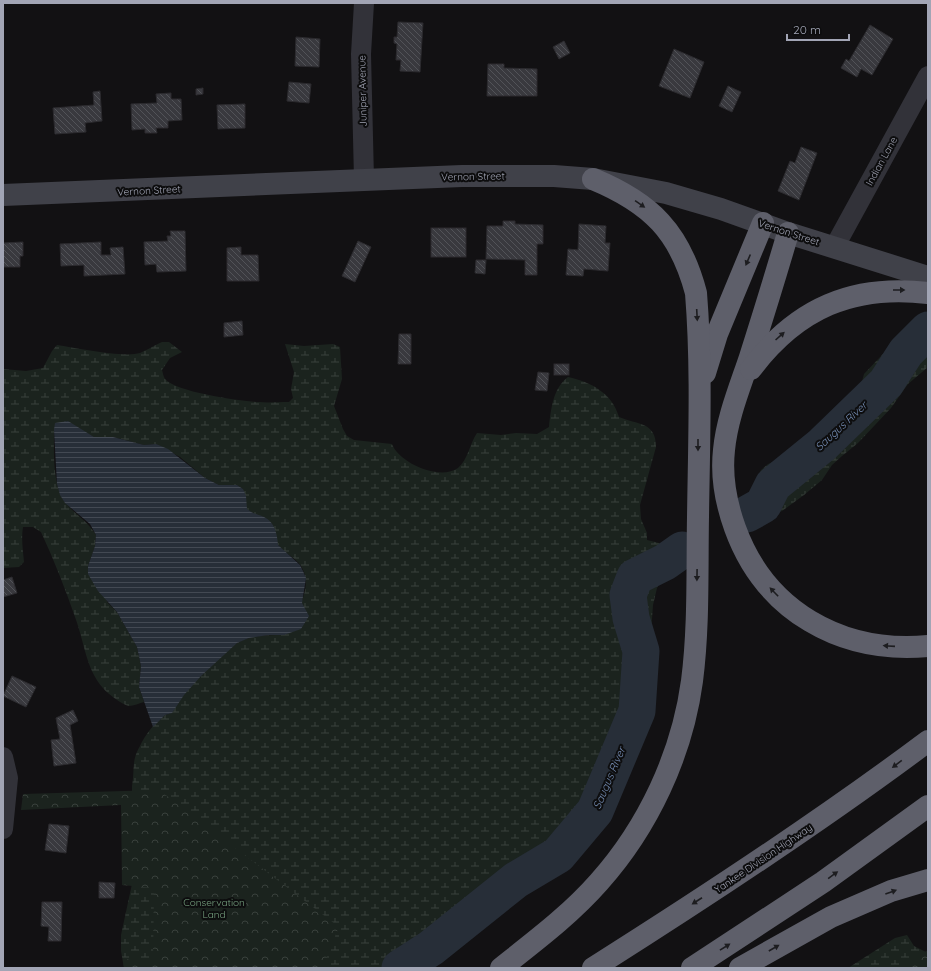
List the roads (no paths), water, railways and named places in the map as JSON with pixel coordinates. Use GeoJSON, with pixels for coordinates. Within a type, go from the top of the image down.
{"type":"FeatureCollection","features":[{"type":"Feature","properties":{"kind":"highway"},"geometry":{"type":"LineString","coordinates":[[501,968],[566,915],[599,883],[633,838],[650,809],[672,759],[687,709],[694,656],[700,403],[696,293],[691,275],[679,246],[659,220],[648,210],[622,193],[593,179]]}},
{"type":"Feature","properties":{"kind":"highway"},"geometry":{"type":"LineString","coordinates":[[700,403],[705,373],[717,334],[763,224]]}},
{"type":"Feature","properties":{"kind":"highway"},"geometry":{"type":"LineString","coordinates":[[788,232],[728,425],[724,450],[723,471],[725,494],[734,524],[746,555],[767,585],[798,614],[832,633],[847,639],[877,645],[928,646]]}},
{"type":"Feature","properties":{"kind":"highway"},"geometry":{"type":"LineString","coordinates":[[739,388],[771,344],[798,322],[818,309],[839,300],[866,293],[906,290],[928,293]]}},
{"type":"Feature","properties":{"kind":"highway","name":"Yankee Division Highway"},"geometry":{"type":"LineString","coordinates":[[593,968],[764,858],[874,781],[928,741]]}},
{"type":"Feature","properties":{"kind":"highway"},"geometry":{"type":"LineString","coordinates":[[692,968],[824,882],[928,806]]}},
{"type":"Feature","properties":{"kind":"highway"},"geometry":{"type":"LineString","coordinates":[[740,968],[837,914],[891,891],[928,880]]}},
{"type":"Feature","properties":{"kind":"main road","name":"Vernon Street"},"geometry":{"type":"LineString","coordinates":[[3,195],[364,179],[477,176],[554,176],[593,179],[666,193],[721,209],[928,277]]}},
{"type":"Feature","properties":{"kind":"street","name":"Juniper Avenue"},"geometry":{"type":"LineString","coordinates":[[364,3],[361,54],[364,179]]}},
{"type":"Feature","properties":{"kind":"street","name":"Indian Lane"},"geometry":{"type":"LineString","coordinates":[[835,246],[928,76]]}},
{"type":"Feature","properties":{"kind":"street"},"geometry":{"type":"LineString","coordinates":[[3,757],[8,778],[3,829]]}},
{"type":"Feature","properties":{"kind":"waterway","name":"Saugus River"},"geometry":{"type":"LineString","coordinates":[[747,514],[763,505],[773,485],[822,445],[886,383],[906,352],[928,330]]}},
{"type":"Feature","properties":{"kind":"waterway","name":"Saugus River"},"geometry":{"type":"LineString","coordinates":[[400,968],[431,948],[516,880],[558,855],[595,811],[637,711],[641,651],[631,618],[628,595],[635,577],[665,562],[682,550]]}},
{"type":"Feature","properties":{"kind":"park label","name":"Conservation Land"},"geometry":{"type":"Point","coordinates":[214,908]}}]}
